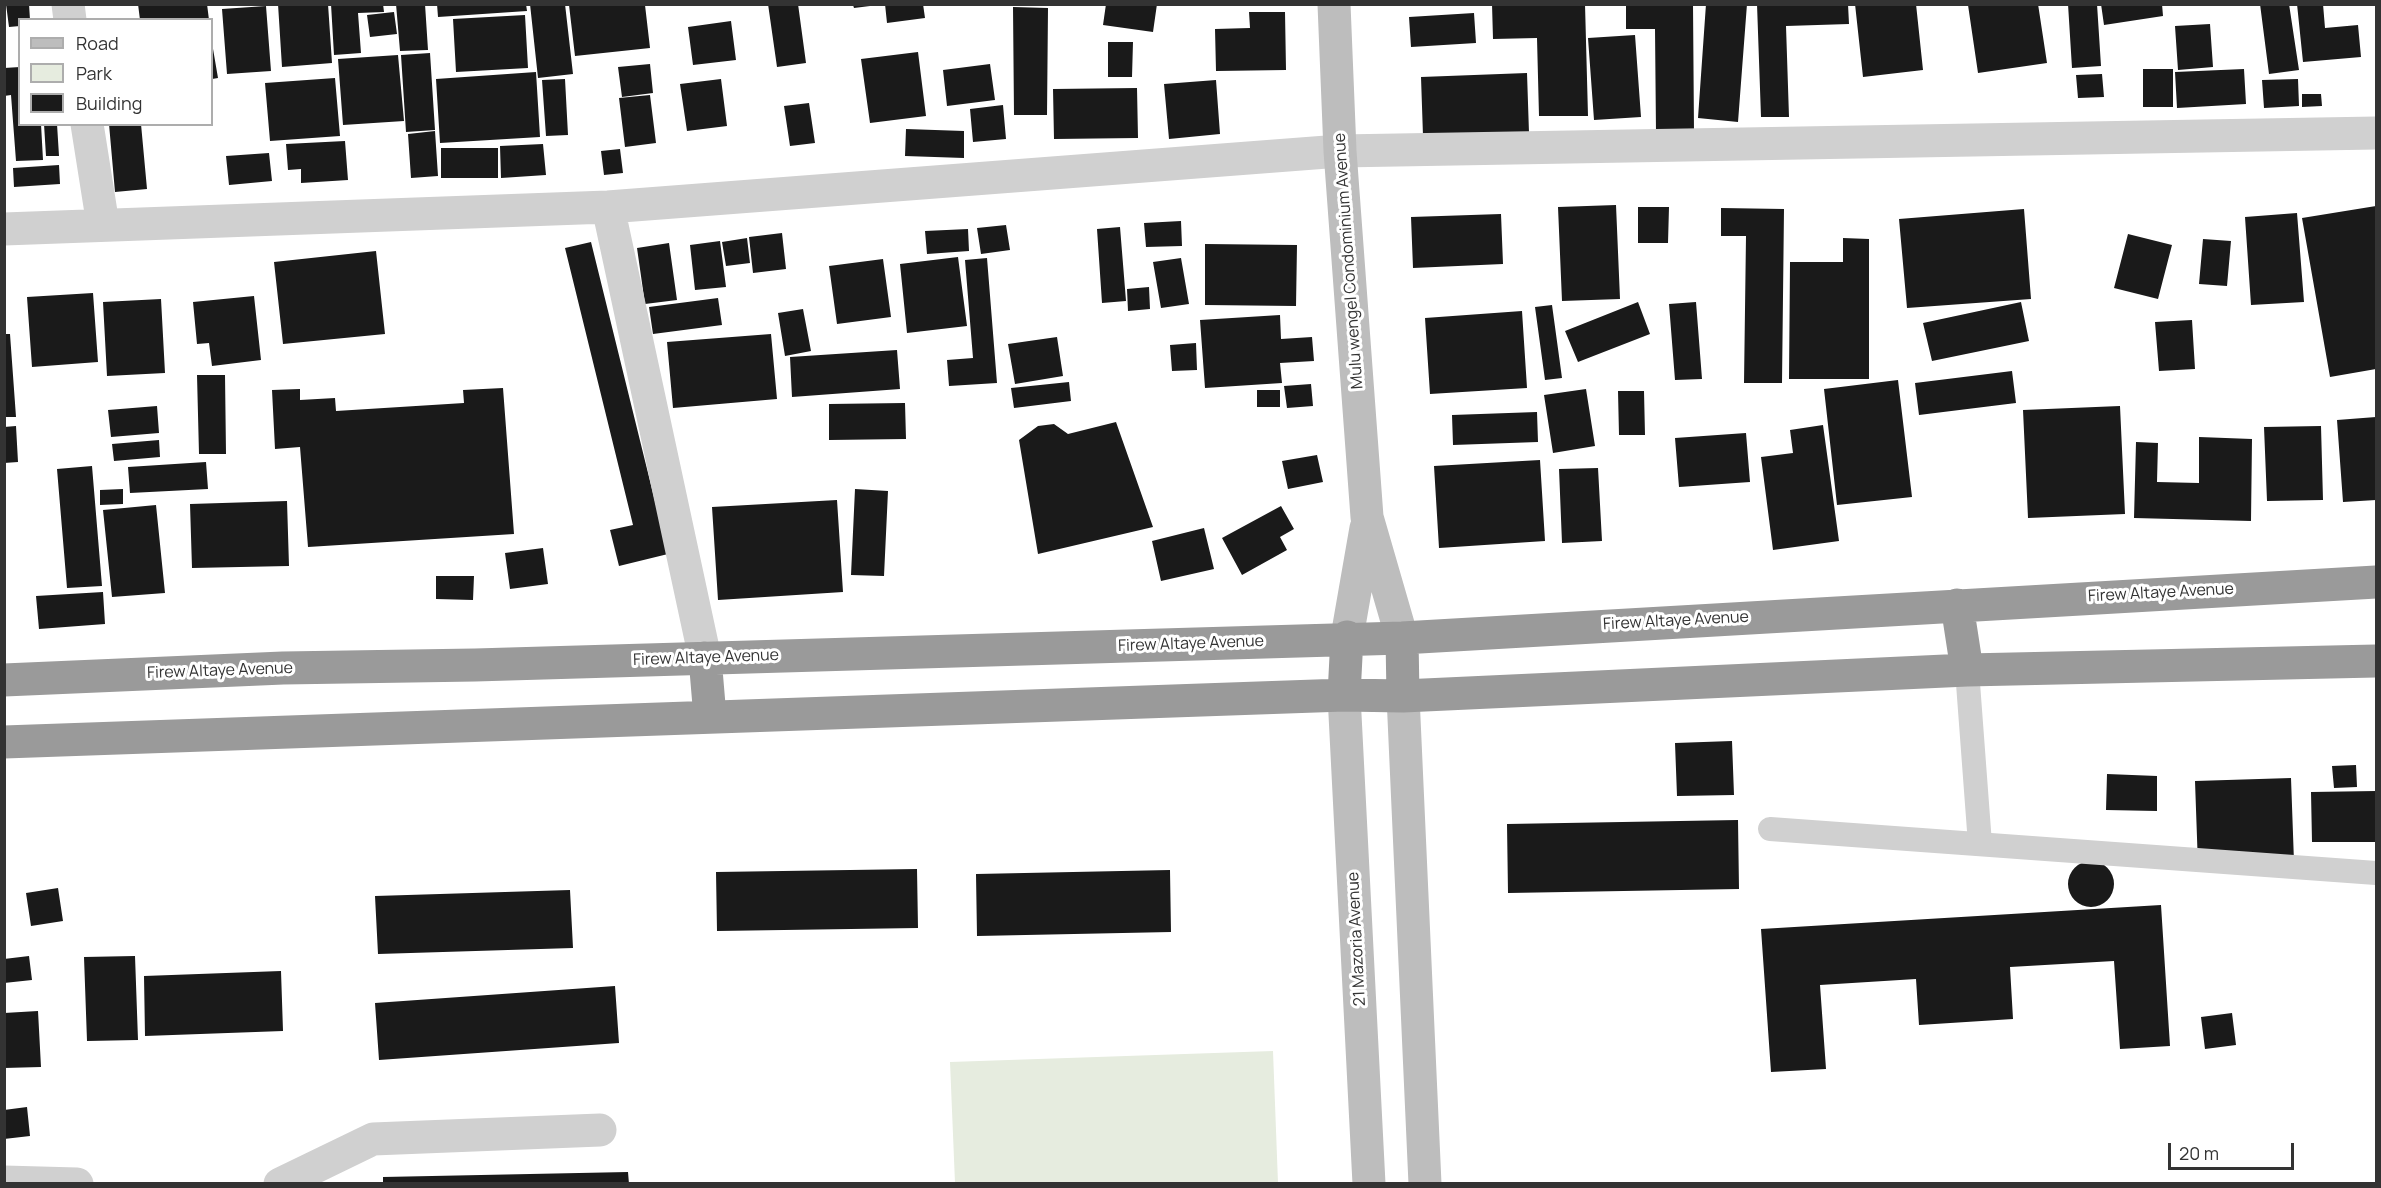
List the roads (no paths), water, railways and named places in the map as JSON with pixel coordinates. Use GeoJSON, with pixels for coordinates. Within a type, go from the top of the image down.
{"type":"FeatureCollection","features":[{"type":"Feature","properties":{"kind":"highway","name":"Firew Altaye Avenue"},"geometry":{"type":"LineString","coordinates":[[4,681],[282,668],[1402,638],[1957,604],[2376,582]]}},
{"type":"Feature","properties":{"kind":"highway"},"geometry":{"type":"LineString","coordinates":[[1957,604],[1966,670]]}},
{"type":"Feature","properties":{"kind":"highway"},"geometry":{"type":"LineString","coordinates":[[1344,695],[1347,638]]}},
{"type":"Feature","properties":{"kind":"highway"},"geometry":{"type":"LineString","coordinates":[[1402,638],[1403,696]]}},
{"type":"Feature","properties":{"kind":"highway"},"geometry":{"type":"LineString","coordinates":[[705,658],[710,717]]}},
{"type":"Feature","properties":{"kind":"highway"},"geometry":{"type":"LineString","coordinates":[[4,742],[1344,695],[1403,696],[1966,670],[2376,662]]}},
{"type":"Feature","properties":{"kind":"main road","name":"Mulu wengel Condominium Avenue"},"geometry":{"type":"LineString","coordinates":[[1334,4],[1340,151],[1367,517]]}},
{"type":"Feature","properties":{"kind":"main road"},"geometry":{"type":"LineString","coordinates":[[1347,638],[1367,517]]}},
{"type":"Feature","properties":{"kind":"main road"},"geometry":{"type":"LineString","coordinates":[[1367,517],[1402,638]]}},
{"type":"Feature","properties":{"kind":"main road","name":"21 Mazoria Avenue"},"geometry":{"type":"LineString","coordinates":[[1344,695],[1369,1184]]}},
{"type":"Feature","properties":{"kind":"main road"},"geometry":{"type":"LineString","coordinates":[[1403,696],[1425,1184]]}},
{"type":"Feature","properties":{"kind":"street"},"geometry":{"type":"LineString","coordinates":[[87,126],[103,225]]}},
{"type":"Feature","properties":{"kind":"street"},"geometry":{"type":"LineString","coordinates":[[4,229],[608,207],[1340,151],[2376,133]]}},
{"type":"Feature","properties":{"kind":"street"},"geometry":{"type":"LineString","coordinates":[[608,207],[705,658]]}},
{"type":"Feature","properties":{"kind":"street"},"geometry":{"type":"LineString","coordinates":[[280,1184],[373,1139],[600,1130]]}},
{"type":"Feature","properties":{"kind":"street"},"geometry":{"type":"LineString","coordinates":[[4,1182],[77,1184]]}},
{"type":"Feature","properties":{"kind":"lane"},"geometry":{"type":"LineString","coordinates":[[1966,670],[1980,844]]}},
{"type":"Feature","properties":{"kind":"lane"},"geometry":{"type":"LineString","coordinates":[[1770,829],[2376,873]]}}]}
